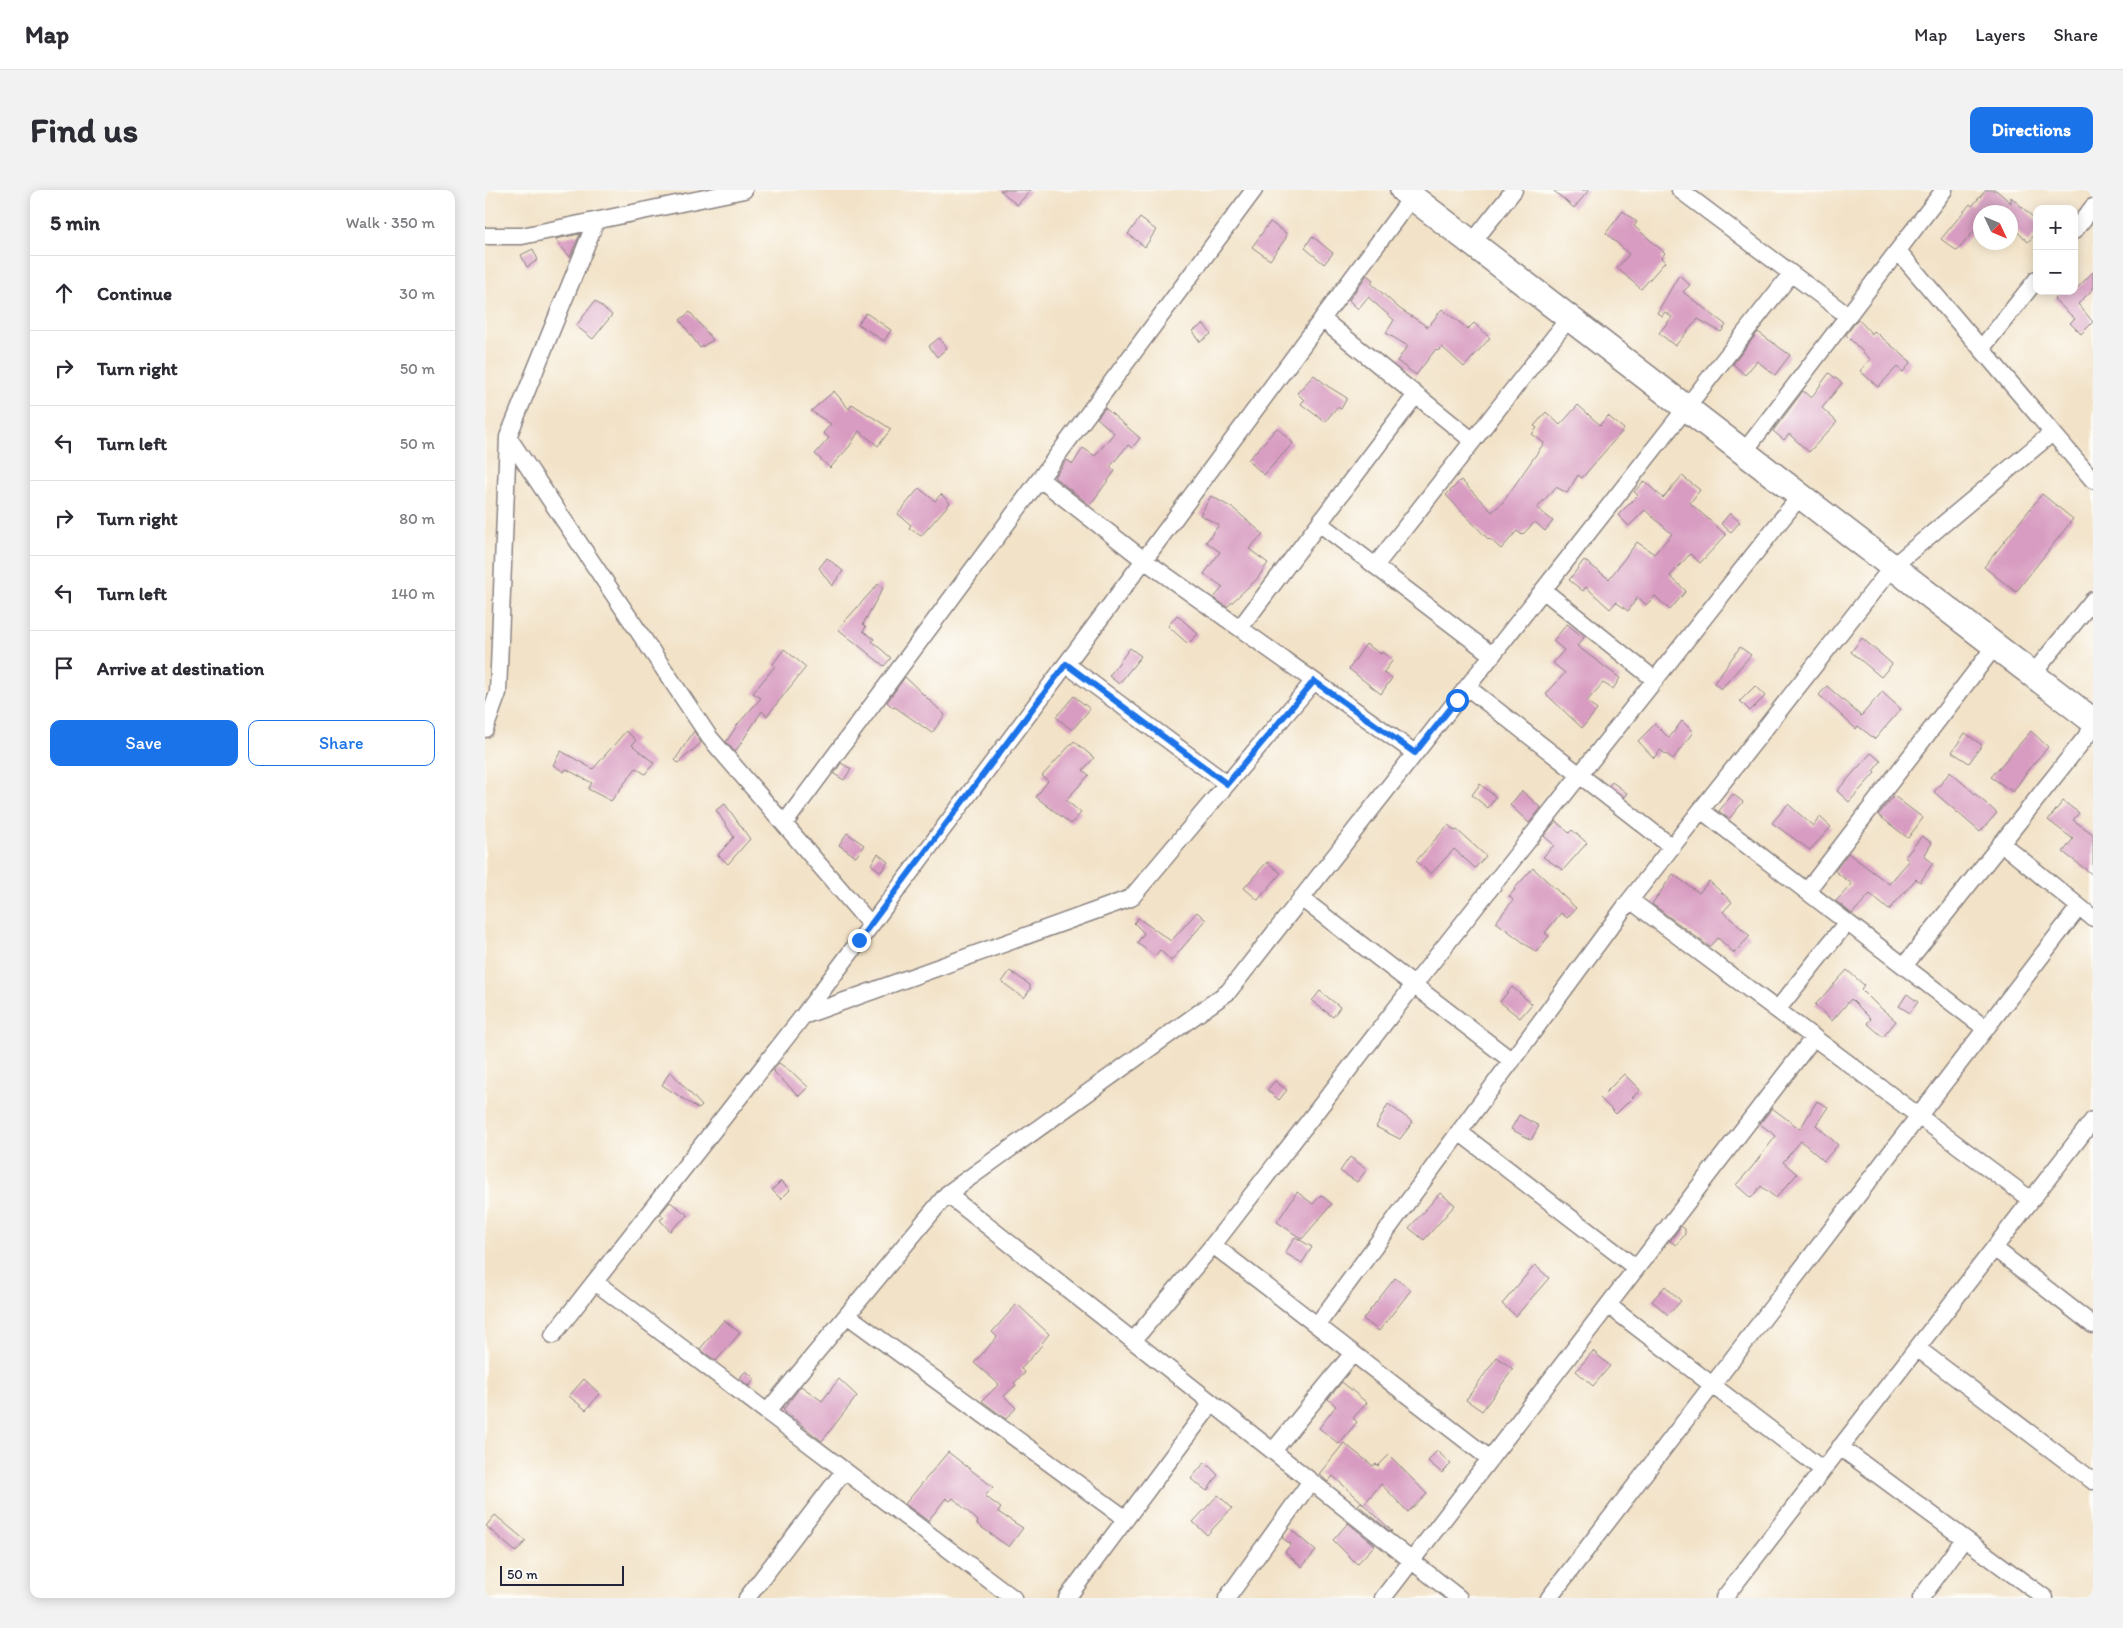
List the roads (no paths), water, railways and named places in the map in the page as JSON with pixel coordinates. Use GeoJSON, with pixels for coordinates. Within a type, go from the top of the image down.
{"type":"FeatureCollection","features":[{"type":"Feature","properties":{"kind":"main road"},"geometry":{"type":"LineString","coordinates":[[1407,194],[2093,721]]}},
{"type":"Feature","properties":{"kind":"street"},"geometry":{"type":"LineString","coordinates":[[485,236],[522,236],[744,190]]}},
{"type":"Feature","properties":{"kind":"street"},"geometry":{"type":"LineString","coordinates":[[784,824],[1254,190]]}},
{"type":"Feature","properties":{"kind":"street"},"geometry":{"type":"LineString","coordinates":[[1472,243],[1514,190]]}},
{"type":"Feature","properties":{"kind":"street"},"geometry":{"type":"LineString","coordinates":[[1680,190],[1848,316]]}},
{"type":"Feature","properties":{"kind":"street"},"geometry":{"type":"LineString","coordinates":[[1744,452],[1945,190]]}},
{"type":"Feature","properties":{"kind":"street"},"geometry":{"type":"LineString","coordinates":[[553,1335],[803,1016],[1322,319],[1407,194]]}},
{"type":"Feature","properties":{"kind":"street"},"geometry":{"type":"LineString","coordinates":[[2078,226],[2093,207]]}},
{"type":"Feature","properties":{"kind":"street"},"geometry":{"type":"LineString","coordinates":[[485,729],[498,693],[508,437],[596,220]]}},
{"type":"Feature","properties":{"kind":"street"},"geometry":{"type":"LineString","coordinates":[[1898,251],[2093,480]]}},
{"type":"Feature","properties":{"kind":"street"},"geometry":{"type":"LineString","coordinates":[[767,1412],[947,1194],[1228,992],[1791,274]]}},
{"type":"Feature","properties":{"kind":"street"},"geometry":{"type":"LineString","coordinates":[[1981,349],[2033,284]]}},
{"type":"Feature","properties":{"kind":"street"},"geometry":{"type":"LineString","coordinates":[[1375,566],[1569,318]]}},
{"type":"Feature","properties":{"kind":"street"},"geometry":{"type":"LineString","coordinates":[[1322,319],[1473,441]]}},
{"type":"Feature","properties":{"kind":"street"},"geometry":{"type":"LineString","coordinates":[[1240,628],[1415,396]]}},
{"type":"Feature","properties":{"kind":"street"},"geometry":{"type":"LineString","coordinates":[[1317,1325],[1630,900],[1892,567],[2052,433]]}},
{"type":"Feature","properties":{"kind":"street"},"geometry":{"type":"LineString","coordinates":[[508,437],[710,738],[871,925]]}},
{"type":"Feature","properties":{"kind":"street"},"geometry":{"type":"LineString","coordinates":[[1040,479],[1144,560],[1415,753]]}},
{"type":"Feature","properties":{"kind":"street"},"geometry":{"type":"LineString","coordinates":[[1133,1341],[1213,1245],[1414,985],[1800,496]]}},
{"type":"Feature","properties":{"kind":"street"},"geometry":{"type":"LineString","coordinates":[[1319,523],[1492,655]]}},
{"type":"Feature","properties":{"kind":"street"},"geometry":{"type":"LineString","coordinates":[[1543,590],[1655,680]]}},
{"type":"Feature","properties":{"kind":"street"},"geometry":{"type":"LineString","coordinates":[[2032,675],[2093,600]]}},
{"type":"Feature","properties":{"kind":"street"},"geometry":{"type":"LineString","coordinates":[[1807,891],[1995,646]]}},
{"type":"Feature","properties":{"kind":"street"},"geometry":{"type":"LineString","coordinates":[[1066,664],[1227,784]]}},
{"type":"Feature","properties":{"kind":"street"},"geometry":{"type":"LineString","coordinates":[[803,1016],[1131,898],[1314,681]]}},
{"type":"Feature","properties":{"kind":"street"},"geometry":{"type":"LineString","coordinates":[[1467,687],[1672,847]]}},
{"type":"Feature","properties":{"kind":"street"},"geometry":{"type":"LineString","coordinates":[[1904,966],[2093,728]]}},
{"type":"Feature","properties":{"kind":"street"},"geometry":{"type":"LineString","coordinates":[[1701,810],[1986,1028]]}},
{"type":"Feature","properties":{"kind":"street"},"geometry":{"type":"LineString","coordinates":[[2001,844],[2093,918]]}},
{"type":"Feature","properties":{"kind":"street"},"geometry":{"type":"LineString","coordinates":[[1301,898],[1512,1061]]}},
{"type":"Feature","properties":{"kind":"street"},"geometry":{"type":"LineString","coordinates":[[1630,900],[2031,1200]]}},
{"type":"Feature","properties":{"kind":"street"},"geometry":{"type":"LineString","coordinates":[[1549,1598],[2079,907]]}},
{"type":"Feature","properties":{"kind":"street"},"geometry":{"type":"LineString","coordinates":[[1777,1010],[1847,922]]}},
{"type":"Feature","properties":{"kind":"street"},"geometry":{"type":"LineString","coordinates":[[1383,1598],[1814,1037]]}},
{"type":"Feature","properties":{"kind":"street"},"geometry":{"type":"LineString","coordinates":[[1724,1598],[2093,1120]]}},
{"type":"Feature","properties":{"kind":"street"},"geometry":{"type":"LineString","coordinates":[[1459,1132],[1636,1268]]}},
{"type":"Feature","properties":{"kind":"street"},"geometry":{"type":"LineString","coordinates":[[947,1194],[1459,1598]]}},
{"type":"Feature","properties":{"kind":"street"},"geometry":{"type":"LineString","coordinates":[[1213,1245],[1490,1459]]}},
{"type":"Feature","properties":{"kind":"street"},"geometry":{"type":"LineString","coordinates":[[1994,1248],[2093,1325]]}},
{"type":"Feature","properties":{"kind":"street"},"geometry":{"type":"LineString","coordinates":[[595,1282],[1013,1598]]}},
{"type":"Feature","properties":{"kind":"street"},"geometry":{"type":"LineString","coordinates":[[1608,1305],[1823,1470]]}},
{"type":"Feature","properties":{"kind":"street"},"geometry":{"type":"LineString","coordinates":[[847,1315],[1126,1519]]}},
{"type":"Feature","properties":{"kind":"street"},"geometry":{"type":"LineString","coordinates":[[1917,1348],[2093,1481]]}},
{"type":"Feature","properties":{"kind":"street"},"geometry":{"type":"LineString","coordinates":[[1273,1451],[1353,1353]]}},
{"type":"Feature","properties":{"kind":"street"},"geometry":{"type":"LineString","coordinates":[[1067,1598],[1212,1403]]}},
{"type":"Feature","properties":{"kind":"street"},"geometry":{"type":"LineString","coordinates":[[1840,1447],[2045,1598]]}},
{"type":"Feature","properties":{"kind":"street"},"geometry":{"type":"LineString","coordinates":[[747,1598],[844,1471]]}},
{"type":"Feature","properties":{"kind":"street"},"geometry":{"type":"LineString","coordinates":[[1227,1598],[1311,1481]]}},
{"type":"Feature","properties":{"kind":"street"},"geometry":{"type":"LineString","coordinates":[[1921,1598],[1964,1539]]}}]}
